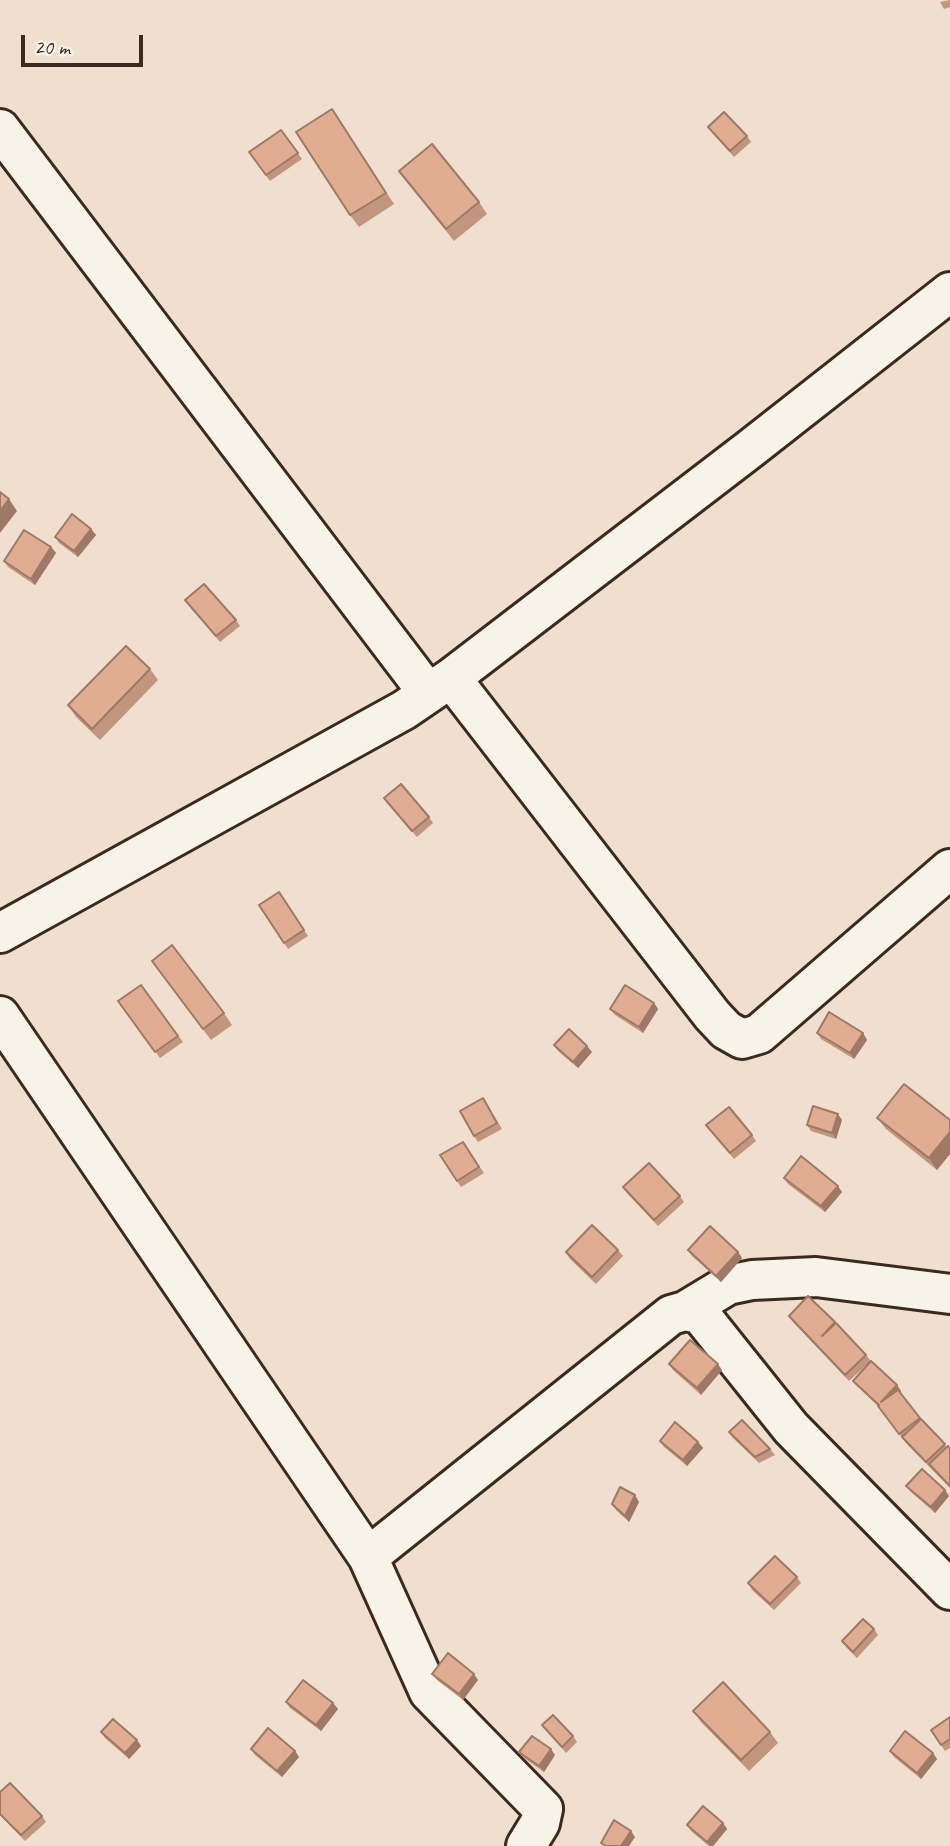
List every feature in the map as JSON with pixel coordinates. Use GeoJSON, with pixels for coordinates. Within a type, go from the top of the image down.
{"type":"FeatureCollection","features":[{"type":"Feature","properties":{"kind":"street"},"geometry":{"type":"LineString","coordinates":[[0,129],[440,685],[726,1030],[742,1039],[759,1034],[950,869]]}},
{"type":"Feature","properties":{"kind":"street"},"geometry":{"type":"LineString","coordinates":[[0,933],[404,710],[750,449],[950,292]]}},
{"type":"Feature","properties":{"kind":"street"},"geometry":{"type":"LineString","coordinates":[[0,1016],[368,1557],[429,1692],[542,1809],[540,1823],[526,1846]]}},
{"type":"Feature","properties":{"kind":"street"},"geometry":{"type":"LineString","coordinates":[[368,1557],[670,1315],[685,1311],[728,1285],[752,1280],[816,1277],[950,1294]]}},
{"type":"Feature","properties":{"kind":"street"},"geometry":{"type":"LineString","coordinates":[[685,1311],[700,1314],[791,1428],[950,1590]]}},
{"type":"Feature","properties":{"kind":"building"},"geometry":{"type":"Polygon","coordinates":[[[332,109],[386,193],[350,215],[296,132],[332,109]]]}},
{"type":"Feature","properties":{"kind":"building"},"geometry":{"type":"Polygon","coordinates":[[[724,112],[747,136],[730,151],[708,127],[724,112]]]}},
{"type":"Feature","properties":{"kind":"building"},"geometry":{"type":"Polygon","coordinates":[[[281,130],[298,153],[266,175],[249,152],[281,130]]]}},
{"type":"Feature","properties":{"kind":"building"},"geometry":{"type":"Polygon","coordinates":[[[432,144],[479,202],[446,229],[399,171],[432,144]]]}},
{"type":"Feature","properties":{"kind":"building"},"geometry":{"type":"Polygon","coordinates":[[[0,492],[9,499],[0,511],[0,492]]]}},
{"type":"Feature","properties":{"kind":"building"},"geometry":{"type":"Polygon","coordinates":[[[72,514],[91,529],[74,551],[55,537],[72,514]]]}},
{"type":"Feature","properties":{"kind":"building"},"geometry":{"type":"Polygon","coordinates":[[[24,530],[51,547],[31,579],[4,561],[24,530]]]}},
{"type":"Feature","properties":{"kind":"building"},"geometry":{"type":"Polygon","coordinates":[[[204,584],[236,620],[216,636],[185,600],[204,584]]]}},
{"type":"Feature","properties":{"kind":"building"},"geometry":{"type":"Polygon","coordinates":[[[126,646],[150,669],[92,729],[68,705],[126,646]]]}},
{"type":"Feature","properties":{"kind":"building"},"geometry":{"type":"Polygon","coordinates":[[[401,784],[429,817],[412,831],[384,798],[401,784]]]}},
{"type":"Feature","properties":{"kind":"building"},"geometry":{"type":"Polygon","coordinates":[[[279,892],[304,930],[284,943],[259,905],[279,892]]]}},
{"type":"Feature","properties":{"kind":"building"},"geometry":{"type":"Polygon","coordinates":[[[172,945],[224,1013],[203,1029],[152,961],[172,945]]]}},
{"type":"Feature","properties":{"kind":"building"},"geometry":{"type":"Polygon","coordinates":[[[141,985],[178,1036],[155,1052],[118,1001],[141,985]]]}},
{"type":"Feature","properties":{"kind":"building"},"geometry":{"type":"Polygon","coordinates":[[[625,985],[654,1003],[639,1027],[610,1009],[625,985]]]}},
{"type":"Feature","properties":{"kind":"building"},"geometry":{"type":"Polygon","coordinates":[[[829,1012],[863,1033],[850,1053],[817,1033],[829,1012]]]}},
{"type":"Feature","properties":{"kind":"building"},"geometry":{"type":"Polygon","coordinates":[[[569,1029],[587,1046],[573,1062],[554,1045],[569,1029]]]}},
{"type":"Feature","properties":{"kind":"building"},"geometry":{"type":"Polygon","coordinates":[[[904,1084],[950,1120],[950,1132],[929,1158],[877,1118],[904,1084]]]}},
{"type":"Feature","properties":{"kind":"building"},"geometry":{"type":"Polygon","coordinates":[[[483,1098],[497,1123],[474,1136],[460,1111],[483,1098]]]}},
{"type":"Feature","properties":{"kind":"building"},"geometry":{"type":"Polygon","coordinates":[[[813,1106],[838,1114],[832,1133],[807,1125],[813,1106]]]}},
{"type":"Feature","properties":{"kind":"building"},"geometry":{"type":"Polygon","coordinates":[[[729,1107],[752,1135],[730,1153],[706,1125],[729,1107]]]}},
{"type":"Feature","properties":{"kind":"building"},"geometry":{"type":"Polygon","coordinates":[[[463,1142],[479,1167],[457,1181],[440,1155],[463,1142]]]}},
{"type":"Feature","properties":{"kind":"building"},"geometry":{"type":"Polygon","coordinates":[[[801,1156],[838,1186],[821,1206],[784,1178],[801,1156]]]}},
{"type":"Feature","properties":{"kind":"building"},"geometry":{"type":"Polygon","coordinates":[[[649,1163],[680,1196],[654,1220],[623,1187],[649,1163]]]}},
{"type":"Feature","properties":{"kind":"building"},"geometry":{"type":"Polygon","coordinates":[[[592,1225],[618,1250],[592,1277],[566,1252],[592,1225]]]}},
{"type":"Feature","properties":{"kind":"building"},"geometry":{"type":"Polygon","coordinates":[[[710,1226],[738,1252],[716,1276],[688,1250],[710,1226]]]}},
{"type":"Feature","properties":{"kind":"building"},"geometry":{"type":"Polygon","coordinates":[[[808,1296],[835,1322],[822,1336],[836,1323],[866,1355],[845,1375],[789,1316],[808,1296]]]}},
{"type":"Feature","properties":{"kind":"building"},"geometry":{"type":"Polygon","coordinates":[[[690,1340],[718,1364],[697,1388],[669,1364],[690,1340]]]}},
{"type":"Feature","properties":{"kind":"building"},"geometry":{"type":"Polygon","coordinates":[[[871,1361],[897,1385],[881,1402],[898,1390],[920,1418],[899,1434],[879,1405],[853,1381],[871,1361]]]}},
{"type":"Feature","properties":{"kind":"building"},"geometry":{"type":"Polygon","coordinates":[[[921,1419],[945,1444],[926,1462],[902,1437],[921,1419]]]}},
{"type":"Feature","properties":{"kind":"building"},"geometry":{"type":"Polygon","coordinates":[[[742,1420],[770,1449],[755,1457],[729,1432],[742,1420]]]}},
{"type":"Feature","properties":{"kind":"building"},"geometry":{"type":"Polygon","coordinates":[[[675,1422],[698,1442],[683,1460],[660,1441],[675,1422]]]}},
{"type":"Feature","properties":{"kind":"building"},"geometry":{"type":"Polygon","coordinates":[[[948,1446],[950,1449],[950,1486],[929,1464],[948,1446]]]}},
{"type":"Feature","properties":{"kind":"building"},"geometry":{"type":"Polygon","coordinates":[[[922,1469],[945,1490],[931,1507],[906,1486],[922,1469]]]}},
{"type":"Feature","properties":{"kind":"building"},"geometry":{"type":"Polygon","coordinates":[[[620,1487],[635,1495],[625,1516],[612,1504],[620,1487]]]}},
{"type":"Feature","properties":{"kind":"building"},"geometry":{"type":"Polygon","coordinates":[[[775,1556],[797,1577],[770,1604],[748,1583],[775,1556]]]}},
{"type":"Feature","properties":{"kind":"building"},"geometry":{"type":"Polygon","coordinates":[[[863,1619],[874,1629],[853,1652],[842,1641],[863,1619]]]}},
{"type":"Feature","properties":{"kind":"building"},"geometry":{"type":"Polygon","coordinates":[[[448,1653],[474,1674],[459,1694],[432,1674],[448,1653]]]}},
{"type":"Feature","properties":{"kind":"building"},"geometry":{"type":"Polygon","coordinates":[[[303,1680],[333,1703],[316,1725],[286,1702],[303,1680]]]}},
{"type":"Feature","properties":{"kind":"building"},"geometry":{"type":"Polygon","coordinates":[[[723,1682],[770,1732],[741,1760],[693,1711],[723,1682]]]}},
{"type":"Feature","properties":{"kind":"building"},"geometry":{"type":"Polygon","coordinates":[[[553,1715],[573,1736],[562,1747],[542,1725],[553,1715]]]}},
{"type":"Feature","properties":{"kind":"building"},"geometry":{"type":"Polygon","coordinates":[[[950,1717],[950,1739],[941,1745],[931,1730],[950,1717]]]}},
{"type":"Feature","properties":{"kind":"building"},"geometry":{"type":"Polygon","coordinates":[[[113,1719],[137,1740],[125,1753],[101,1732],[113,1719]]]}},
{"type":"Feature","properties":{"kind":"building"},"geometry":{"type":"Polygon","coordinates":[[[268,1728],[295,1751],[277,1771],[251,1749],[268,1728]]]}},
{"type":"Feature","properties":{"kind":"building"},"geometry":{"type":"Polygon","coordinates":[[[905,1731],[933,1753],[917,1773],[890,1751],[905,1731]]]}},
{"type":"Feature","properties":{"kind":"building"},"geometry":{"type":"Polygon","coordinates":[[[532,1736],[551,1749],[539,1766],[519,1752],[532,1736]]]}},
{"type":"Feature","properties":{"kind":"building"},"geometry":{"type":"Polygon","coordinates":[[[10,1783],[42,1816],[21,1835],[0,1814],[0,1792],[10,1783]]]}},
{"type":"Feature","properties":{"kind":"building"},"geometry":{"type":"Polygon","coordinates":[[[703,1806],[723,1823],[707,1842],[687,1825],[703,1806]]]}},
{"type":"Feature","properties":{"kind":"building"},"geometry":{"type":"Polygon","coordinates":[[[614,1820],[631,1831],[621,1846],[606,1846],[601,1843],[614,1820]]]}}]}
